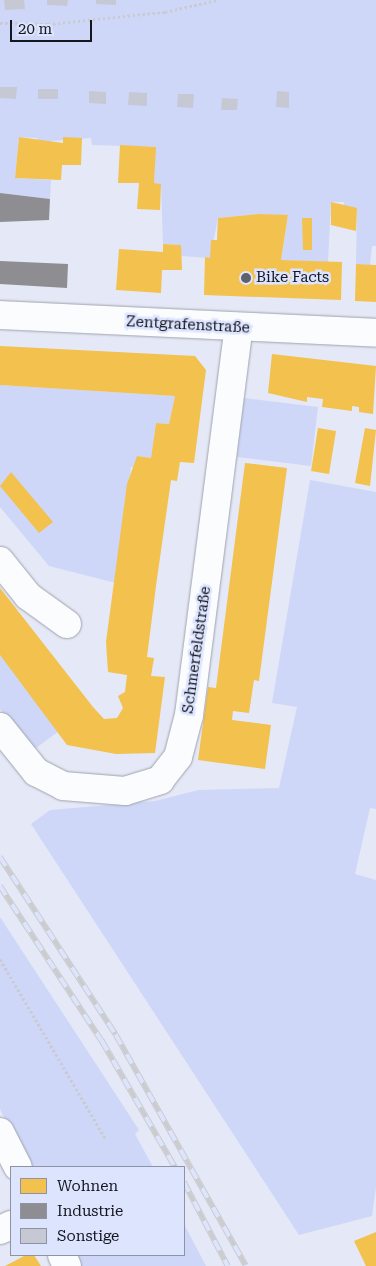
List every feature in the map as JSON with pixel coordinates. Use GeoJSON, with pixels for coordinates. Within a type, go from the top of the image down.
{"type":"FeatureCollection","features":[{"type":"Feature","properties":{"kind":"street","name":"Zentgrafenstraße"},"geometry":{"type":"LineString","coordinates":[[0,315],[376,333]]}},
{"type":"Feature","properties":{"kind":"street","name":"Schmerfeldstraße"},"geometry":{"type":"LineString","coordinates":[[0,727],[36,772],[63,786],[125,791],[160,780],[178,757],[189,715],[239,327]]}},
{"type":"Feature","properties":{"kind":"street"},"geometry":{"type":"LineString","coordinates":[[0,561],[28,596],[67,624]]}},
{"type":"Feature","properties":{"kind":"street"},"geometry":{"type":"LineString","coordinates":[[0,1132],[17,1166]]}},
{"type":"Feature","properties":{"kind":"path"},"geometry":{"type":"LineString","coordinates":[[0,23],[48,24],[165,12],[217,0]]}},
{"type":"Feature","properties":{"kind":"path"},"geometry":{"type":"LineString","coordinates":[[0,959],[105,1138]]}},
{"type":"Feature","properties":{"kind":"shaded area"},"geometry":{"type":"Polygon","coordinates":[[[0,0],[376,0],[376,246],[372,246],[370,265],[356,264],[357,209],[344,208],[344,202],[331,202],[328,262],[281,260],[288,216],[259,214],[218,218],[210,258],[181,256],[180,245],[163,244],[161,184],[154,183],[155,147],[92,145],[91,138],[37,142],[37,138],[19,137],[15,178],[51,180],[50,199],[0,193],[0,0]]]}},
{"type":"Feature","properties":{"kind":"shaded area"},"geometry":{"type":"Polygon","coordinates":[[[0,385],[175,396],[169,424],[156,423],[151,458],[137,456],[136,467],[131,467],[116,583],[49,566],[0,507],[0,385]]]}},
{"type":"Feature","properties":{"kind":"shaded area"},"geometry":{"type":"Polygon","coordinates":[[[244,398],[318,407],[311,466],[237,457],[244,398]]]}},
{"type":"Feature","properties":{"kind":"shaded area"},"geometry":{"type":"Polygon","coordinates":[[[310,480],[376,492],[376,809],[370,808],[355,874],[376,880],[376,1187],[372,1216],[299,1235],[31,824],[50,810],[155,801],[199,790],[279,788],[297,707],[272,703],[310,480]]]}},
{"type":"Feature","properties":{"kind":"shaded area"},"geometry":{"type":"Polygon","coordinates":[[[0,655],[59,731],[32,751],[0,709],[0,655]]]}},
{"type":"Feature","properties":{"kind":"shaded area"},"geometry":{"type":"Polygon","coordinates":[[[0,917],[139,1130],[135,1134],[152,1166],[27,1166],[0,1109],[0,917]]]}},
{"type":"Feature","properties":{"kind":"shaded area"},"geometry":{"type":"Polygon","coordinates":[[[185,1226],[206,1266],[73,1266],[68,1256],[185,1256],[185,1226]]]}},
{"type":"Feature","properties":{"kind":"building: Wohnen"},"geometry":{"type":"Polygon","coordinates":[[[19,137],[63,143],[63,137],[82,138],[81,165],[62,165],[61,180],[15,178],[19,137]]]}},
{"type":"Feature","properties":{"kind":"building: Wohnen"},"geometry":{"type":"Polygon","coordinates":[[[120,145],[156,147],[154,183],[161,184],[160,210],[137,209],[139,183],[118,183],[120,145]]]}},
{"type":"Feature","properties":{"kind":"building: Wohnen"},"geometry":{"type":"Polygon","coordinates":[[[331,202],[357,208],[356,231],[331,225],[331,202]]]}},
{"type":"Feature","properties":{"kind":"building: Wohnen"},"geometry":{"type":"Polygon","coordinates":[[[259,214],[288,215],[281,260],[342,262],[341,300],[204,295],[205,257],[210,258],[211,240],[217,240],[218,218],[259,214]]]}},
{"type":"Feature","properties":{"kind":"building: Wohnen"},"geometry":{"type":"Polygon","coordinates":[[[302,218],[312,218],[312,250],[303,250],[302,218]]]}},
{"type":"Feature","properties":{"kind":"building: Wohnen"},"geometry":{"type":"Polygon","coordinates":[[[163,244],[181,245],[182,270],[162,270],[161,293],[116,290],[119,249],[163,252],[163,244]]]}},
{"type":"Feature","properties":{"kind":"building: Wohnen"},"geometry":{"type":"Polygon","coordinates":[[[356,264],[376,265],[376,302],[355,301],[356,264]]]}},
{"type":"Feature","properties":{"kind":"building: Wohnen"},"geometry":{"type":"Polygon","coordinates":[[[0,346],[195,356],[206,370],[194,463],[180,462],[177,481],[171,480],[156,586],[147,657],[154,658],[151,676],[165,677],[155,753],[116,754],[67,745],[0,655],[0,588],[93,707],[104,719],[117,718],[123,708],[118,696],[125,692],[127,675],[108,672],[106,642],[127,484],[137,456],[151,458],[156,423],[169,424],[175,396],[0,385],[0,346]]]}},
{"type":"Feature","properties":{"kind":"building: Wohnen"},"geometry":{"type":"Polygon","coordinates":[[[272,354],[376,366],[373,414],[359,412],[359,407],[352,406],[352,411],[322,407],[323,399],[307,397],[307,402],[268,393],[272,354]]]}},
{"type":"Feature","properties":{"kind":"building: Wohnen"},"geometry":{"type":"Polygon","coordinates":[[[318,428],[336,431],[329,474],[311,471],[318,428]]]}},
{"type":"Feature","properties":{"kind":"building: Wohnen"},"geometry":{"type":"Polygon","coordinates":[[[365,428],[376,430],[370,486],[355,483],[365,428]]]}},
{"type":"Feature","properties":{"kind":"building: Wohnen"},"geometry":{"type":"Polygon","coordinates":[[[245,463],[287,468],[259,681],[254,680],[249,713],[233,711],[232,720],[271,725],[265,769],[198,760],[208,687],[216,688],[245,463]]]}},
{"type":"Feature","properties":{"kind":"building: Wohnen"},"geometry":{"type":"Polygon","coordinates":[[[11,472],[53,522],[39,533],[0,486],[11,472]]]}},
{"type":"Feature","properties":{"kind":"building: Wohnen"},"geometry":{"type":"Polygon","coordinates":[[[376,1232],[376,1266],[366,1266],[354,1241],[376,1232]]]}},
{"type":"Feature","properties":{"kind":"building: Wohnen"},"geometry":{"type":"Polygon","coordinates":[[[24,1256],[35,1256],[41,1266],[5,1266],[24,1256]]]}},
{"type":"Feature","properties":{"kind":"building: Industrie"},"geometry":{"type":"Polygon","coordinates":[[[0,193],[50,199],[49,220],[0,222],[0,193]]]}},
{"type":"Feature","properties":{"kind":"building: Industrie"},"geometry":{"type":"Polygon","coordinates":[[[0,261],[68,264],[67,288],[0,284],[0,261]]]}},
{"type":"Feature","properties":{"kind":"building: Sonstige"},"geometry":{"type":"Polygon","coordinates":[[[4,0],[24,0],[25,9],[5,10],[4,0]]]}},
{"type":"Feature","properties":{"kind":"building: Sonstige"},"geometry":{"type":"Polygon","coordinates":[[[47,0],[68,0],[67,6],[47,5],[47,0]]]}},
{"type":"Feature","properties":{"kind":"building: Sonstige"},"geometry":{"type":"Polygon","coordinates":[[[96,0],[116,0],[116,5],[96,4],[96,0]]]}},
{"type":"Feature","properties":{"kind":"building: Sonstige"},"geometry":{"type":"Polygon","coordinates":[[[0,87],[17,87],[16,99],[0,98],[0,87]]]}},
{"type":"Feature","properties":{"kind":"building: Sonstige"},"geometry":{"type":"Polygon","coordinates":[[[38,89],[58,89],[58,99],[38,99],[38,89]]]}},
{"type":"Feature","properties":{"kind":"building: Sonstige"},"geometry":{"type":"Polygon","coordinates":[[[89,91],[106,92],[106,104],[89,103],[89,91]]]}},
{"type":"Feature","properties":{"kind":"building: Sonstige"},"geometry":{"type":"Polygon","coordinates":[[[277,91],[289,92],[289,108],[276,107],[277,91]]]}},
{"type":"Feature","properties":{"kind":"building: Sonstige"},"geometry":{"type":"Polygon","coordinates":[[[129,92],[147,93],[147,106],[128,105],[129,92]]]}},
{"type":"Feature","properties":{"kind":"building: Sonstige"},"geometry":{"type":"Polygon","coordinates":[[[178,94],[194,94],[193,108],[177,107],[178,94]]]}},
{"type":"Feature","properties":{"kind":"building: Sonstige"},"geometry":{"type":"Polygon","coordinates":[[[222,98],[238,99],[237,110],[221,110],[222,98]]]}},
{"type":"Feature","properties":{"kind":"railway"},"geometry":{"type":"LineString","coordinates":[[0,857],[116,1035],[246,1266]]}},
{"type":"Feature","properties":{"kind":"railway"},"geometry":{"type":"LineString","coordinates":[[0,886],[102,1041],[174,1166]]}},
{"type":"Feature","properties":{"kind":"railway"},"geometry":{"type":"LineString","coordinates":[[185,1184],[228,1266]]}},
{"type":"Feature","properties":{"kind":"place","name":"Bike Facts"},"geometry":{"type":"Point","coordinates":[246,278]}}]}
